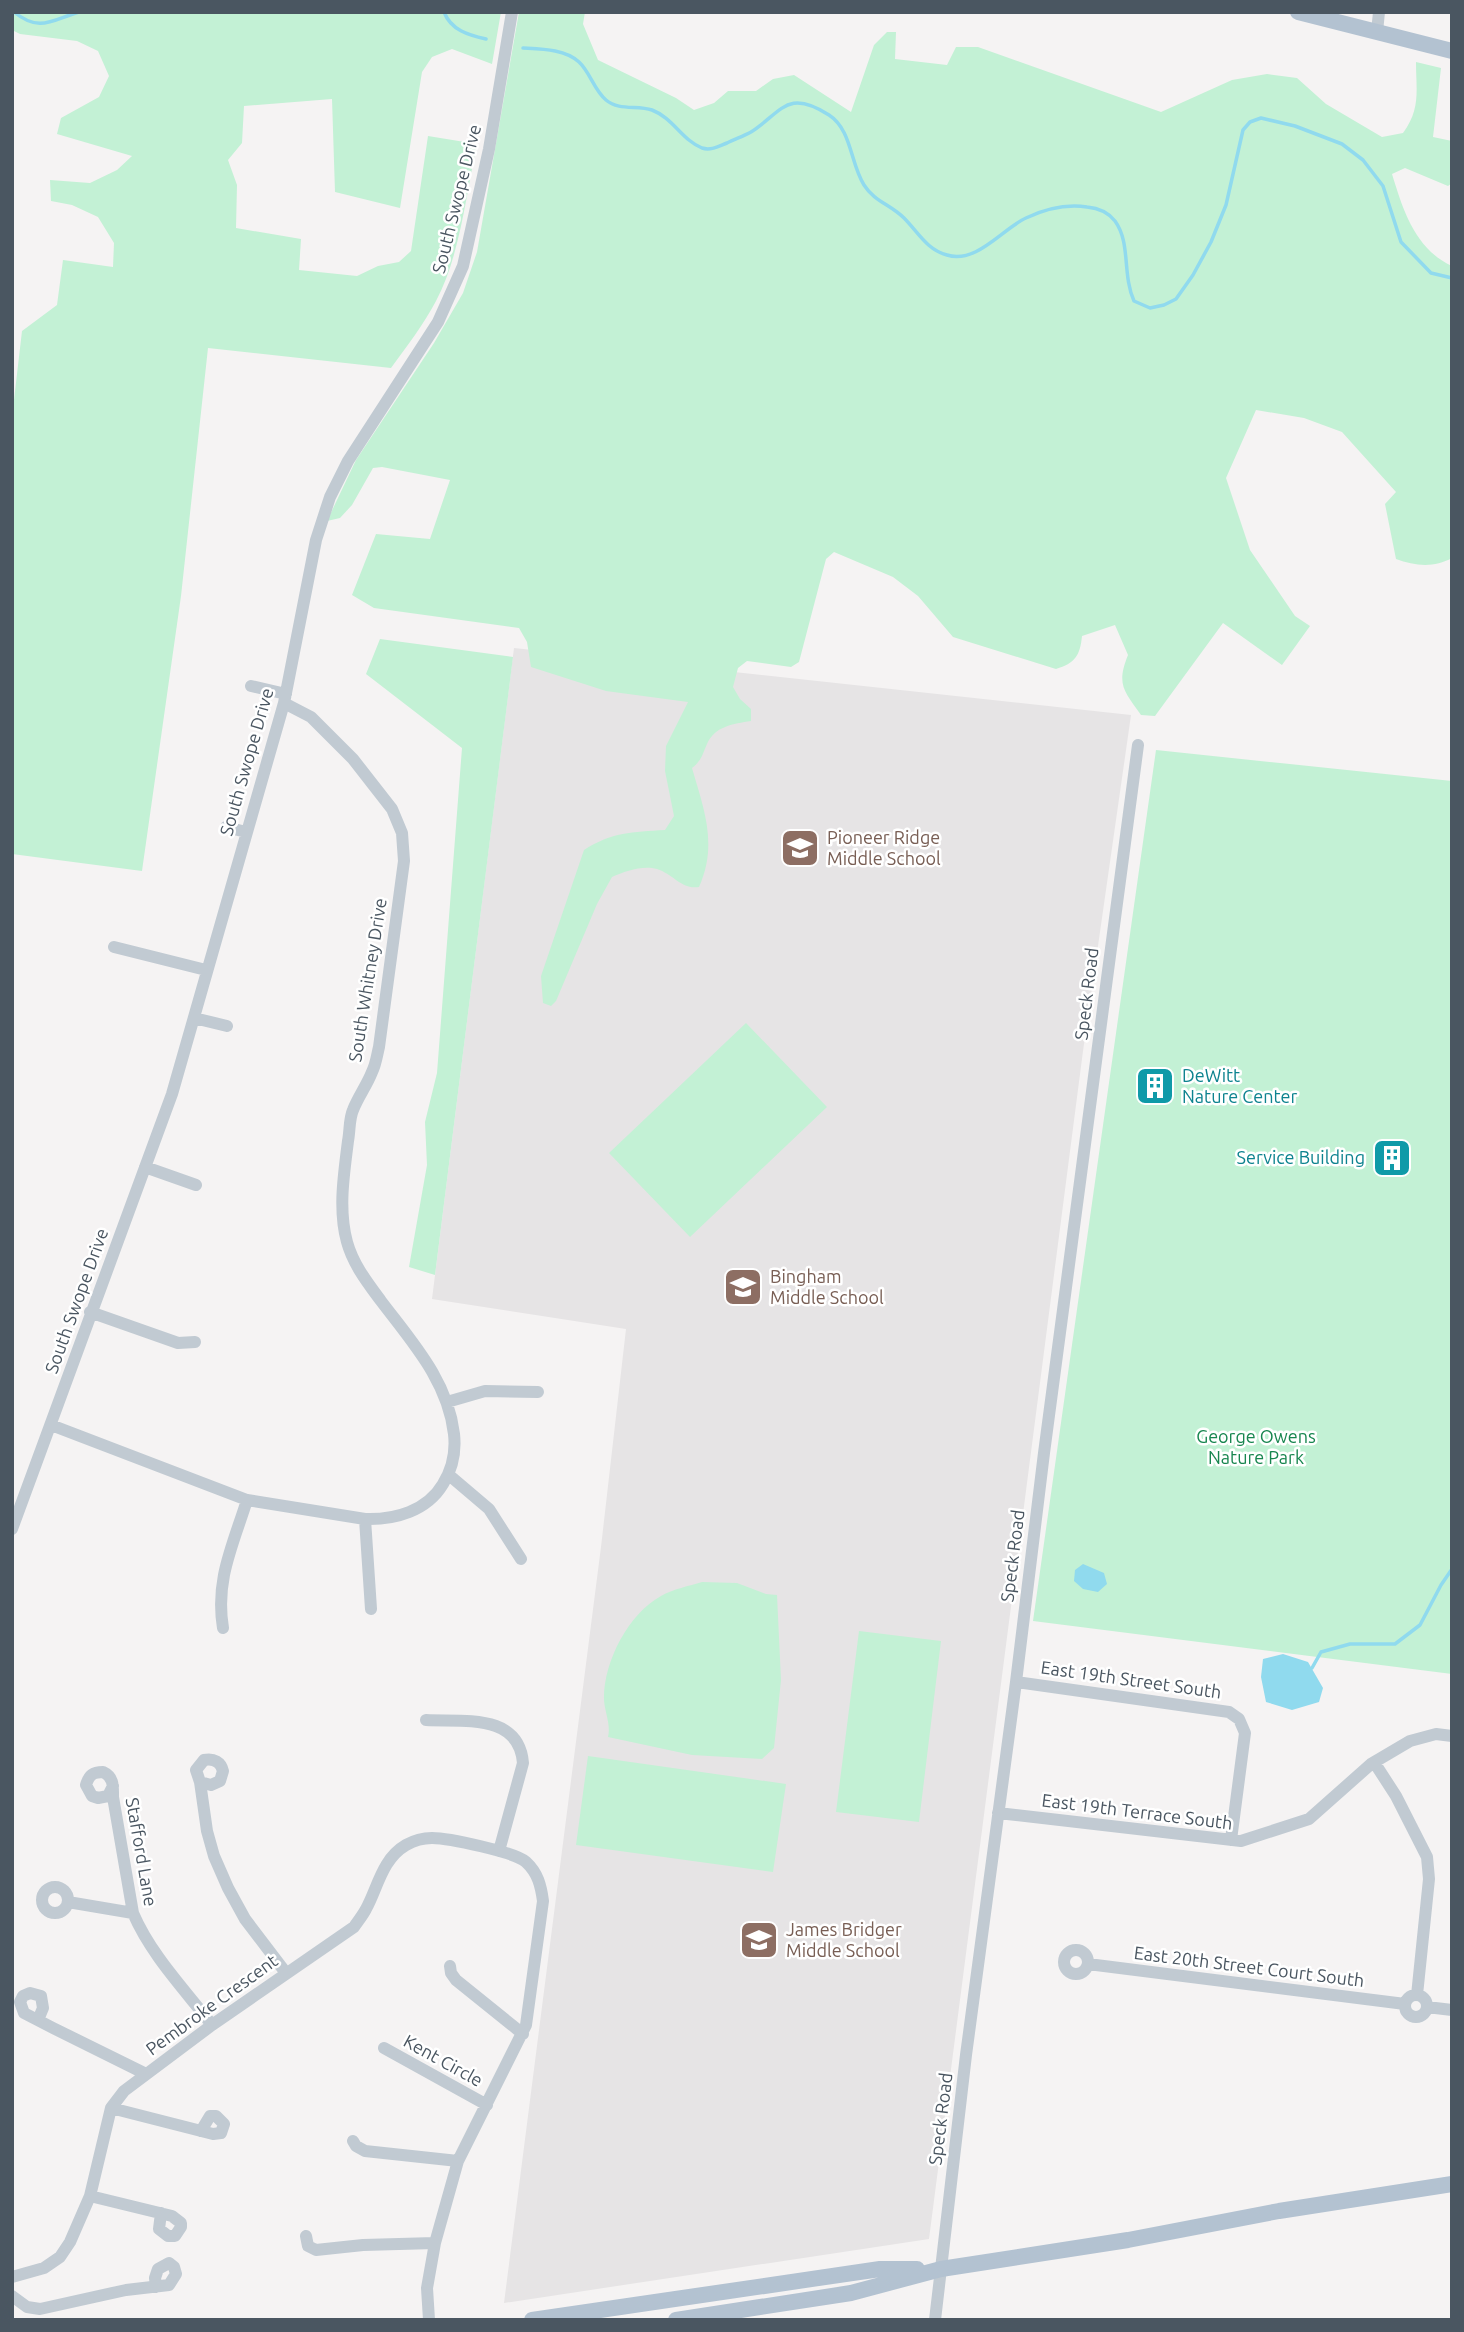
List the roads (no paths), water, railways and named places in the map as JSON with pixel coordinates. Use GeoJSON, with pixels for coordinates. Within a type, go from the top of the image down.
{"type":"FeatureCollection","features":[{"type":"Feature","properties":{"kind":"main road"},"geometry":{"type":"LineString","coordinates":[[1298,12],[1452,51]]}},
{"type":"Feature","properties":{"kind":"main road"},"geometry":{"type":"LineString","coordinates":[[676,2320],[851,2293],[941,2269],[1452,2184]]}},
{"type":"Feature","properties":{"kind":"main road"},"geometry":{"type":"LineString","coordinates":[[532,2320],[880,2269],[941,2269]]}},
{"type":"Feature","properties":{"kind":"street","name":"South Swope Drive"},"geometry":{"type":"LineString","coordinates":[[12,1529],[172,1094],[285,698],[316,540],[330,497],[348,461],[438,322],[463,266],[489,149],[512,12]]}},
{"type":"Feature","properties":{"kind":"street"},"geometry":{"type":"LineString","coordinates":[[1377,32],[1379,12]]}},
{"type":"Feature","properties":{"kind":"street","name":"South Whitney Drive"},"geometry":{"type":"LineString","coordinates":[[51,1425],[247,1500],[365,1519],[391,1518],[421,1507],[440,1491],[449,1475],[456,1449],[452,1416],[440,1384],[428,1363],[360,1273],[347,1243],[342,1214],[352,1111],[373,1070],[379,1047],[404,861],[402,833],[392,809],[353,759],[311,716],[285,698],[251,686]]}},
{"type":"Feature","properties":{"kind":"street","name":"Speck Road"},"geometry":{"type":"LineString","coordinates":[[935,2320],[1045,1439],[1138,745]]}},
{"type":"Feature","properties":{"kind":"street"},"geometry":{"type":"LineString","coordinates":[[226,827],[246,832]]}},
{"type":"Feature","properties":{"kind":"street"},"geometry":{"type":"LineString","coordinates":[[114,947],[206,970]]}},
{"type":"Feature","properties":{"kind":"street"},"geometry":{"type":"LineString","coordinates":[[194,1018],[227,1026]]}},
{"type":"Feature","properties":{"kind":"street"},"geometry":{"type":"LineString","coordinates":[[145,1167],[196,1185]]}},
{"type":"Feature","properties":{"kind":"street"},"geometry":{"type":"LineString","coordinates":[[90,1312],[178,1343],[195,1342]]}},
{"type":"Feature","properties":{"kind":"street"},"geometry":{"type":"LineString","coordinates":[[447,1402],[485,1391],[538,1392]]}},
{"type":"Feature","properties":{"kind":"street"},"geometry":{"type":"LineString","coordinates":[[449,1475],[489,1509],[521,1559]]}},
{"type":"Feature","properties":{"kind":"street"},"geometry":{"type":"LineString","coordinates":[[223,1628],[219,1607],[221,1580],[247,1500]]}},
{"type":"Feature","properties":{"kind":"street"},"geometry":{"type":"LineString","coordinates":[[365,1519],[371,1609]]}},
{"type":"Feature","properties":{"kind":"street","name":"East 19th Street South"},"geometry":{"type":"LineString","coordinates":[[1016,1682],[1229,1712],[1239,1719],[1245,1733],[1231,1840]]}},
{"type":"Feature","properties":{"kind":"street"},"geometry":{"type":"LineString","coordinates":[[426,1720],[492,1724],[508,1730],[518,1740],[523,1763],[499,1851]]}},
{"type":"Feature","properties":{"kind":"street","name":"East 19th Terrace South"},"geometry":{"type":"LineString","coordinates":[[998,1813],[1248,1840],[1309,1819],[1374,1762],[1410,1741],[1436,1734],[1452,1736]]}},
{"type":"Feature","properties":{"kind":"street"},"geometry":{"type":"LineString","coordinates":[[1374,1762],[1427,1857],[1429,1879],[1417,1995]]}},
{"type":"Feature","properties":{"kind":"street"},"geometry":{"type":"LineString","coordinates":[[200,1782],[207,1831],[228,1888],[245,1919],[286,1973]]}},
{"type":"Feature","properties":{"kind":"street","name":"Stafford Lane"},"geometry":{"type":"LineString","coordinates":[[113,1786],[133,1913],[140,1930],[212,2025]]}},
{"type":"Feature","properties":{"kind":"street","name":"Pembroke Crescent"},"geometry":{"type":"LineString","coordinates":[[12,2277],[44,2268],[60,2257],[90,2196],[111,2108],[124,2091],[212,2025],[354,1927],[366,1909],[382,1871],[396,1853],[406,1845],[435,1838],[499,1851],[523,1859],[540,1883],[543,1901],[523,2034],[458,2161],[435,2243],[427,2288],[429,2320]]}},
{"type":"Feature","properties":{"kind":"street"},"geometry":{"type":"LineString","coordinates":[[68,1902],[133,1913]]}},
{"type":"Feature","properties":{"kind":"street","name":"East 20th Street Court South"},"geometry":{"type":"LineString","coordinates":[[1088,1964],[1405,2004],[1407,2012],[1413,2016],[1420,2016],[1427,2007],[1452,2010]]}},
{"type":"Feature","properties":{"kind":"street"},"geometry":{"type":"LineString","coordinates":[[450,1966],[456,1980],[523,2034]]}},
{"type":"Feature","properties":{"kind":"street"},"geometry":{"type":"LineString","coordinates":[[1405,2004],[1408,1998],[1417,1995]]}},
{"type":"Feature","properties":{"kind":"street"},"geometry":{"type":"LineString","coordinates":[[1417,1995],[1425,2001],[1427,2007]]}},
{"type":"Feature","properties":{"kind":"street"},"geometry":{"type":"LineString","coordinates":[[38,2020],[146,2074]]}},
{"type":"Feature","properties":{"kind":"street","name":"Kent Circle"},"geometry":{"type":"LineString","coordinates":[[384,2048],[486,2105]]}},
{"type":"Feature","properties":{"kind":"street"},"geometry":{"type":"LineString","coordinates":[[111,2108],[201,2131]]}},
{"type":"Feature","properties":{"kind":"street"},"geometry":{"type":"LineString","coordinates":[[354,2141],[356,2146],[365,2151],[458,2161]]}},
{"type":"Feature","properties":{"kind":"street"},"geometry":{"type":"LineString","coordinates":[[90,2196],[161,2213]]}},
{"type":"Feature","properties":{"kind":"street"},"geometry":{"type":"LineString","coordinates":[[306,2236],[308,2246],[316,2250],[363,2245],[435,2243]]}},
{"type":"Feature","properties":{"kind":"street"},"geometry":{"type":"LineString","coordinates":[[12,2297],[27,2307],[40,2309],[126,2290],[156,2287]]}},
{"type":"Feature","properties":{"kind":"water"},"geometry":{"type":"Polygon","coordinates":[[[1083,1564],[1104,1573],[1107,1584],[1098,1592],[1083,1589],[1074,1581],[1075,1570],[1083,1564]]]}},
{"type":"Feature","properties":{"kind":"water"},"geometry":{"type":"Polygon","coordinates":[[[1283,1654],[1308,1662],[1323,1688],[1319,1702],[1292,1710],[1266,1702],[1261,1677],[1263,1659],[1283,1654]]]}},
{"type":"Feature","properties":{"kind":"waterway"},"geometry":{"type":"LineString","coordinates":[[14,12],[31,22],[39,23],[79,12]]}},
{"type":"Feature","properties":{"kind":"waterway"},"geometry":{"type":"LineString","coordinates":[[137,12],[155,12]]}},
{"type":"Feature","properties":{"kind":"waterway"},"geometry":{"type":"LineString","coordinates":[[444,12],[456,27],[486,39]]}},
{"type":"Feature","properties":{"kind":"waterway"},"geometry":{"type":"LineString","coordinates":[[523,48],[567,54],[583,66],[606,100],[617,106],[652,110],[672,123],[689,140],[705,149],[718,147],[748,133],[786,106],[803,103],[815,107],[837,121],[859,176],[868,190],[904,218],[928,245],[947,255],[969,255],[1017,223],[1048,210],[1079,206],[1102,211],[1115,221],[1120,230],[1134,301],[1150,308],[1176,299],[1211,242],[1226,205],[1243,130],[1250,122],[1261,118],[1295,126],[1342,144],[1363,160],[1383,186],[1401,242],[1431,273],[1452,278]]}},
{"type":"Feature","properties":{"kind":"waterway"},"geometry":{"type":"LineString","coordinates":[[1312,1668],[1321,1652],[1350,1644],[1395,1644],[1420,1625],[1452,1569]]}},
{"type":"Feature","properties":{"kind":"place","name":"Pioneer Ridge Middle School"},"geometry":{"type":"Point","coordinates":[800,848]}},
{"type":"Feature","properties":{"kind":"place","name":"DeWitt Nature Center"},"geometry":{"type":"Point","coordinates":[1155,1086]}},
{"type":"Feature","properties":{"kind":"place","name":"Service Building"},"geometry":{"type":"Point","coordinates":[1392,1158]}},
{"type":"Feature","properties":{"kind":"place","name":"Bingham Middle School"},"geometry":{"type":"Point","coordinates":[743,1287]}},
{"type":"Feature","properties":{"kind":"place","name":"James Bridger Middle School"},"geometry":{"type":"Point","coordinates":[759,1940]}},
{"type":"Feature","properties":{"kind":"park label","name":"George Owens Nature Park"},"geometry":{"type":"Point","coordinates":[1256,1447]}}]}
